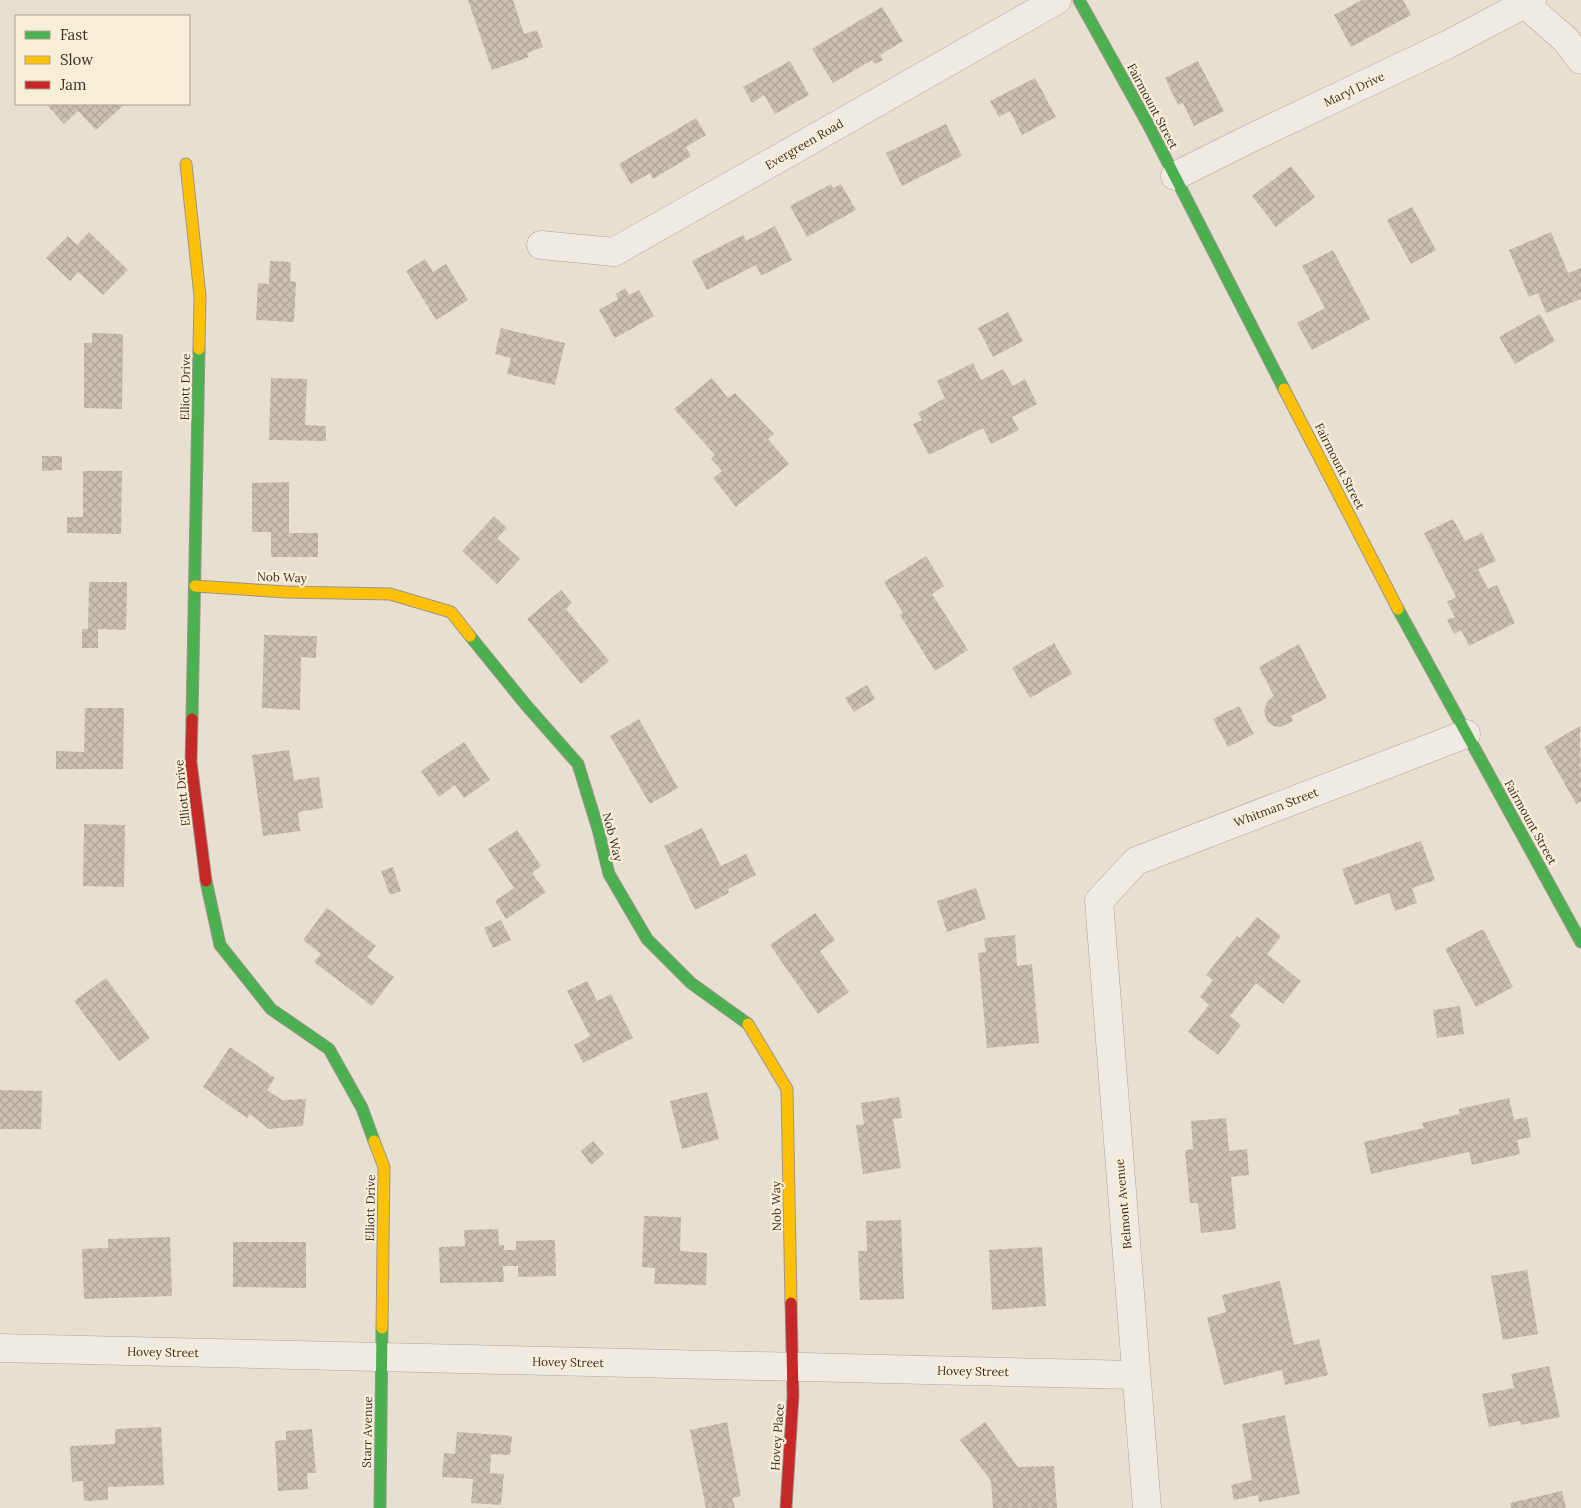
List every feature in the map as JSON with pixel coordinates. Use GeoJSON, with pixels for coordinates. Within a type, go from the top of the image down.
{"type":"FeatureCollection","features":[{"type":"Feature","properties":{"kind":"street","name":"Evergreen Road"},"geometry":{"type":"LineString","coordinates":[[541,245],[614,252],[1057,0]]}},
{"type":"Feature","properties":{"kind":"street","name":"Fairmount Street"},"geometry":{"type":"LineString","coordinates":[[1079,0],[1131,92],[1175,176],[1413,638],[1581,942]]}},
{"type":"Feature","properties":{"kind":"street","name":"Maryl Drive"},"geometry":{"type":"LineString","coordinates":[[1175,176],[1447,45],[1529,2]]}},
{"type":"Feature","properties":{"kind":"street"},"geometry":{"type":"LineString","coordinates":[[1529,2],[1566,40],[1581,60]]}},
{"type":"Feature","properties":{"kind":"street","name":"Elliott Drive"},"geometry":{"type":"LineString","coordinates":[[186,164],[200,296],[191,762],[206,882],[220,945],[271,1009],[329,1049],[362,1108],[384,1167],[382,1357]]}},
{"type":"Feature","properties":{"kind":"street","name":"Nob Way"},"geometry":{"type":"LineString","coordinates":[[195,586],[286,592],[390,594],[451,612],[526,705],[578,764],[598,829],[609,874],[647,938],[691,983],[749,1025],[787,1089],[793,1367]]}},
{"type":"Feature","properties":{"kind":"street","name":"Whitman Street"},"geometry":{"type":"LineString","coordinates":[[1099,900],[1136,861],[1466,734]]}},
{"type":"Feature","properties":{"kind":"street","name":"Belmont Avenue"},"geometry":{"type":"LineString","coordinates":[[1099,900],[1147,1508]]}},
{"type":"Feature","properties":{"kind":"street","name":"Hovey Street"},"geometry":{"type":"LineString","coordinates":[[0,1348],[1136,1374]]}},
{"type":"Feature","properties":{"kind":"street","name":"Starr Avenue"},"geometry":{"type":"LineString","coordinates":[[380,1508],[382,1357]]}},
{"type":"Feature","properties":{"kind":"street","name":"Hovey Place"},"geometry":{"type":"LineString","coordinates":[[786,1508],[793,1367]]}},
{"type":"Feature","properties":{"kind":"building"},"geometry":{"type":"Polygon","coordinates":[[[468,0],[513,0],[524,34],[537,30],[543,47],[527,53],[529,57],[492,70],[468,0]]]}},
{"type":"Feature","properties":{"kind":"building"},"geometry":{"type":"Polygon","coordinates":[[[1362,0],[1403,0],[1411,15],[1351,47],[1334,15],[1362,0]]]}},
{"type":"Feature","properties":{"kind":"building"},"geometry":{"type":"Polygon","coordinates":[[[882,7],[903,41],[880,55],[883,60],[875,64],[872,60],[833,83],[812,49],[882,7]]]}},
{"type":"Feature","properties":{"kind":"building"},"geometry":{"type":"Polygon","coordinates":[[[790,61],[809,95],[775,114],[764,95],[752,103],[743,87],[790,61]]]}},
{"type":"Feature","properties":{"kind":"building"},"geometry":{"type":"Polygon","coordinates":[[[1198,61],[1224,111],[1194,126],[1183,103],[1178,105],[1165,78],[1198,61]]]}},
{"type":"Feature","properties":{"kind":"building"},"geometry":{"type":"Polygon","coordinates":[[[1035,78],[1056,117],[1022,135],[1010,111],[999,117],[990,101],[1035,78]]]}},
{"type":"Feature","properties":{"kind":"building"},"geometry":{"type":"Polygon","coordinates":[[[47,105],[124,105],[96,130],[78,111],[64,124],[47,105]]]}},
{"type":"Feature","properties":{"kind":"building"},"geometry":{"type":"Polygon","coordinates":[[[696,118],[706,135],[686,147],[691,156],[653,179],[650,173],[631,184],[619,164],[696,118]]]}},
{"type":"Feature","properties":{"kind":"building"},"geometry":{"type":"Polygon","coordinates":[[[946,124],[962,156],[902,186],[886,153],[946,124]]]}},
{"type":"Feature","properties":{"kind":"building"},"geometry":{"type":"Polygon","coordinates":[[[1291,166],[1315,197],[1276,227],[1252,196],[1291,166]]]}},
{"type":"Feature","properties":{"kind":"building"},"geometry":{"type":"Polygon","coordinates":[[[831,184],[833,188],[841,184],[856,210],[807,237],[790,206],[831,184]]]}},
{"type":"Feature","properties":{"kind":"building"},"geometry":{"type":"Polygon","coordinates":[[[1412,207],[1436,250],[1411,264],[1387,220],[1412,207]]]}},
{"type":"Feature","properties":{"kind":"building"},"geometry":{"type":"Polygon","coordinates":[[[775,226],[792,260],[761,276],[756,265],[707,290],[692,261],[743,235],[746,241],[775,226]]]}},
{"type":"Feature","properties":{"kind":"building"},"geometry":{"type":"Polygon","coordinates":[[[89,232],[128,270],[103,295],[78,272],[70,281],[46,258],[68,236],[77,245],[89,232]]]}},
{"type":"Feature","properties":{"kind":"building"},"geometry":{"type":"Polygon","coordinates":[[[1551,232],[1568,273],[1581,268],[1581,299],[1546,313],[1538,293],[1529,297],[1509,250],[1551,232]]]}},
{"type":"Feature","properties":{"kind":"building"},"geometry":{"type":"Polygon","coordinates":[[[1333,250],[1370,319],[1312,350],[1297,323],[1325,308],[1302,266],[1333,250]]]}},
{"type":"Feature","properties":{"kind":"building"},"geometry":{"type":"Polygon","coordinates":[[[425,259],[433,272],[446,264],[468,300],[436,320],[406,271],[425,259]]]}},
{"type":"Feature","properties":{"kind":"building"},"geometry":{"type":"Polygon","coordinates":[[[270,261],[291,262],[290,281],[296,282],[294,322],[256,320],[258,283],[269,284],[270,261]]]}},
{"type":"Feature","properties":{"kind":"building"},"geometry":{"type":"Polygon","coordinates":[[[625,288],[629,295],[639,290],[654,316],[615,338],[599,310],[618,299],[616,294],[625,288]]]}},
{"type":"Feature","properties":{"kind":"building"},"geometry":{"type":"Polygon","coordinates":[[[1008,312],[1023,341],[993,357],[978,328],[1008,312]]]}},
{"type":"Feature","properties":{"kind":"building"},"geometry":{"type":"Polygon","coordinates":[[[1540,314],[1555,341],[1515,364],[1499,337],[1540,314]]]}},
{"type":"Feature","properties":{"kind":"building"},"geometry":{"type":"Polygon","coordinates":[[[501,328],[565,343],[555,385],[507,374],[511,358],[495,354],[501,328]]]}},
{"type":"Feature","properties":{"kind":"building"},"geometry":{"type":"Polygon","coordinates":[[[92,333],[123,334],[122,409],[84,408],[84,343],[92,343],[92,333]]]}},
{"type":"Feature","properties":{"kind":"building"},"geometry":{"type":"Polygon","coordinates":[[[973,363],[981,380],[1003,369],[1013,386],[1025,379],[1037,404],[1012,417],[1019,430],[991,444],[983,428],[929,455],[913,424],[922,420],[918,413],[945,398],[937,381],[973,363]]]}},
{"type":"Feature","properties":{"kind":"building"},"geometry":{"type":"Polygon","coordinates":[[[271,378],[307,379],[305,425],[326,426],[326,441],[269,440],[271,378]]]}},
{"type":"Feature","properties":{"kind":"building"},"geometry":{"type":"Polygon","coordinates":[[[712,378],[728,398],[735,393],[774,434],[768,439],[789,464],[736,507],[713,478],[722,471],[711,459],[715,455],[674,409],[712,378]]]}},
{"type":"Feature","properties":{"kind":"building"},"geometry":{"type":"Polygon","coordinates":[[[42,456],[62,456],[62,470],[42,471],[42,456]]]}},
{"type":"Feature","properties":{"kind":"building"},"geometry":{"type":"Polygon","coordinates":[[[83,471],[122,471],[121,534],[67,533],[67,517],[83,517],[83,471]]]}},
{"type":"Feature","properties":{"kind":"building"},"geometry":{"type":"Polygon","coordinates":[[[289,482],[289,533],[318,533],[318,557],[271,557],[271,532],[252,532],[252,483],[289,482]]]}},
{"type":"Feature","properties":{"kind":"building"},"geometry":{"type":"Polygon","coordinates":[[[494,516],[507,528],[497,538],[520,559],[497,584],[462,551],[494,516]]]}},
{"type":"Feature","properties":{"kind":"building"},"geometry":{"type":"Polygon","coordinates":[[[1453,519],[1465,541],[1482,533],[1496,561],[1478,569],[1488,589],[1497,585],[1515,623],[1469,646],[1461,630],[1454,634],[1447,620],[1455,617],[1447,602],[1456,597],[1424,533],[1453,519]]]}},
{"type":"Feature","properties":{"kind":"building"},"geometry":{"type":"Polygon","coordinates":[[[926,556],[944,586],[932,594],[968,650],[935,671],[900,615],[903,613],[884,582],[926,556]]]}},
{"type":"Feature","properties":{"kind":"building"},"geometry":{"type":"Polygon","coordinates":[[[89,582],[127,582],[126,630],[98,629],[98,648],[82,648],[82,629],[88,629],[89,582]]]}},
{"type":"Feature","properties":{"kind":"building"},"geometry":{"type":"Polygon","coordinates":[[[561,590],[572,603],[566,609],[609,661],[581,684],[527,619],[561,590]]]}},
{"type":"Feature","properties":{"kind":"building"},"geometry":{"type":"Polygon","coordinates":[[[264,635],[317,636],[316,658],[301,657],[300,710],[262,708],[264,635]]]}},
{"type":"Feature","properties":{"kind":"building"},"geometry":{"type":"Polygon","coordinates":[[[1054,643],[1072,674],[1030,698],[1012,668],[1054,643]]]}},
{"type":"Feature","properties":{"kind":"building"},"geometry":{"type":"Polygon","coordinates":[[[1299,644],[1327,698],[1291,716],[1293,721],[1281,727],[1273,726],[1267,721],[1264,711],[1267,702],[1274,696],[1259,667],[1299,644]]]}},
{"type":"Feature","properties":{"kind":"building"},"geometry":{"type":"Polygon","coordinates":[[[867,685],[875,699],[854,712],[845,698],[867,685]]]}},
{"type":"Feature","properties":{"kind":"building"},"geometry":{"type":"Polygon","coordinates":[[[1239,706],[1254,734],[1228,747],[1213,719],[1239,706]]]}},
{"type":"Feature","properties":{"kind":"building"},"geometry":{"type":"Polygon","coordinates":[[[85,708],[124,708],[123,769],[56,769],[56,751],[84,752],[85,708]]]}},
{"type":"Feature","properties":{"kind":"building"},"geometry":{"type":"Polygon","coordinates":[[[639,719],[678,788],[650,804],[610,736],[639,719]]]}},
{"type":"Feature","properties":{"kind":"building"},"geometry":{"type":"Polygon","coordinates":[[[1580,726],[1581,801],[1576,804],[1544,747],[1580,726]]]}},
{"type":"Feature","properties":{"kind":"building"},"geometry":{"type":"Polygon","coordinates":[[[464,742],[490,780],[464,798],[455,785],[439,797],[421,771],[464,742]]]}},
{"type":"Feature","properties":{"kind":"building"},"geometry":{"type":"Polygon","coordinates":[[[289,750],[294,780],[319,777],[323,808],[298,812],[300,831],[263,836],[252,755],[289,750]]]}},
{"type":"Feature","properties":{"kind":"building"},"geometry":{"type":"Polygon","coordinates":[[[84,824],[125,825],[124,887],[83,886],[84,824]]]}},
{"type":"Feature","properties":{"kind":"building"},"geometry":{"type":"Polygon","coordinates":[[[702,828],[721,866],[746,854],[756,875],[728,889],[729,893],[695,910],[664,846],[702,828]]]}},
{"type":"Feature","properties":{"kind":"building"},"geometry":{"type":"Polygon","coordinates":[[[517,830],[541,866],[532,873],[546,892],[506,919],[495,901],[514,888],[488,849],[517,830]]]}},
{"type":"Feature","properties":{"kind":"building"},"geometry":{"type":"Polygon","coordinates":[[[1421,841],[1435,880],[1412,888],[1417,903],[1395,911],[1389,893],[1355,905],[1342,869],[1421,841]]]}},
{"type":"Feature","properties":{"kind":"building"},"geometry":{"type":"Polygon","coordinates":[[[393,867],[401,891],[390,895],[381,871],[393,867]]]}},
{"type":"Feature","properties":{"kind":"building"},"geometry":{"type":"Polygon","coordinates":[[[976,888],[986,919],[947,932],[937,901],[976,888]]]}},
{"type":"Feature","properties":{"kind":"building"},"geometry":{"type":"Polygon","coordinates":[[[327,908],[376,946],[367,957],[394,977],[372,1006],[314,962],[321,954],[303,940],[327,908]]]}},
{"type":"Feature","properties":{"kind":"building"},"geometry":{"type":"Polygon","coordinates":[[[815,913],[835,940],[820,951],[849,992],[818,1014],[770,945],[815,913]]]}},
{"type":"Feature","properties":{"kind":"building"},"geometry":{"type":"Polygon","coordinates":[[[1257,917],[1281,936],[1267,954],[1301,981],[1283,1004],[1256,983],[1230,1016],[1241,1025],[1218,1055],[1188,1032],[1209,1005],[1200,997],[1213,980],[1206,975],[1237,936],[1240,938],[1257,917]]]}},
{"type":"Feature","properties":{"kind":"building"},"geometry":{"type":"Polygon","coordinates":[[[501,920],[511,940],[493,948],[484,928],[501,920]]]}},
{"type":"Feature","properties":{"kind":"building"},"geometry":{"type":"Polygon","coordinates":[[[1483,929],[1513,987],[1476,1007],[1445,949],[1483,929]]]}},
{"type":"Feature","properties":{"kind":"building"},"geometry":{"type":"Polygon","coordinates":[[[1015,935],[1017,966],[1032,964],[1039,1043],[987,1048],[978,953],[986,952],[984,938],[1015,935]]]}},
{"type":"Feature","properties":{"kind":"building"},"geometry":{"type":"Polygon","coordinates":[[[106,978],[150,1038],[119,1061],[74,1001],[106,978]]]}},
{"type":"Feature","properties":{"kind":"building"},"geometry":{"type":"Polygon","coordinates":[[[587,981],[597,1001],[611,994],[633,1038],[583,1063],[574,1045],[590,1036],[567,991],[587,981]]]}},
{"type":"Feature","properties":{"kind":"building"},"geometry":{"type":"Polygon","coordinates":[[[1460,1006],[1464,1034],[1437,1038],[1433,1010],[1460,1006]]]}},
{"type":"Feature","properties":{"kind":"building"},"geometry":{"type":"Polygon","coordinates":[[[230,1047],[275,1078],[267,1090],[282,1100],[306,1099],[303,1126],[269,1129],[250,1114],[247,1118],[203,1087],[230,1047]]]}},
{"type":"Feature","properties":{"kind":"building"},"geometry":{"type":"Polygon","coordinates":[[[0,1090],[42,1091],[41,1129],[0,1129],[0,1090]]]}},
{"type":"Feature","properties":{"kind":"building"},"geometry":{"type":"Polygon","coordinates":[[[707,1092],[719,1139],[682,1149],[670,1101],[707,1092]]]}},
{"type":"Feature","properties":{"kind":"building"},"geometry":{"type":"Polygon","coordinates":[[[899,1097],[902,1118],[893,1119],[901,1168],[863,1174],[856,1125],[864,1124],[861,1103],[899,1097]]]}},
{"type":"Feature","properties":{"kind":"building"},"geometry":{"type":"Polygon","coordinates":[[[1509,1098],[1514,1120],[1527,1117],[1531,1137],[1517,1140],[1520,1154],[1472,1165],[1469,1152],[1371,1174],[1364,1142],[1424,1128],[1422,1123],[1460,1114],[1459,1109],[1509,1098]]]}},
{"type":"Feature","properties":{"kind":"building"},"geometry":{"type":"Polygon","coordinates":[[[1226,1118],[1229,1151],[1247,1149],[1249,1175],[1231,1177],[1236,1229],[1201,1233],[1198,1203],[1190,1203],[1185,1150],[1193,1149],[1191,1121],[1226,1118]]]}},
{"type":"Feature","properties":{"kind":"building"},"geometry":{"type":"Polygon","coordinates":[[[593,1141],[604,1154],[591,1165],[581,1151],[593,1141]]]}},
{"type":"Feature","properties":{"kind":"building"},"geometry":{"type":"Polygon","coordinates":[[[644,1216],[681,1217],[680,1251],[707,1253],[706,1285],[654,1284],[655,1268],[642,1267],[644,1216]]]}},
{"type":"Feature","properties":{"kind":"building"},"geometry":{"type":"Polygon","coordinates":[[[901,1220],[904,1299],[860,1300],[858,1251],[867,1251],[866,1221],[901,1220]]]}},
{"type":"Feature","properties":{"kind":"building"},"geometry":{"type":"Polygon","coordinates":[[[498,1229],[499,1245],[504,1245],[504,1250],[516,1250],[516,1241],[555,1240],[556,1276],[518,1277],[518,1266],[503,1266],[504,1282],[440,1283],[439,1247],[465,1246],[464,1230],[498,1229]]]}},
{"type":"Feature","properties":{"kind":"building"},"geometry":{"type":"Polygon","coordinates":[[[170,1237],[172,1296],[84,1299],[82,1249],[108,1248],[108,1239],[170,1237]]]}},
{"type":"Feature","properties":{"kind":"building"},"geometry":{"type":"Polygon","coordinates":[[[233,1242],[306,1242],[306,1288],[233,1287],[233,1242]]]}},
{"type":"Feature","properties":{"kind":"building"},"geometry":{"type":"Polygon","coordinates":[[[1042,1247],[1046,1306],[992,1310],[989,1250],[1042,1247]]]}},
{"type":"Feature","properties":{"kind":"building"},"geometry":{"type":"Polygon","coordinates":[[[1527,1270],[1538,1334],[1503,1340],[1491,1276],[1527,1270]]]}},
{"type":"Feature","properties":{"kind":"building"},"geometry":{"type":"Polygon","coordinates":[[[1280,1281],[1294,1345],[1319,1339],[1328,1375],[1285,1385],[1282,1370],[1224,1385],[1207,1318],[1226,1312],[1222,1295],[1280,1281]]]}},
{"type":"Feature","properties":{"kind":"building"},"geometry":{"type":"Polygon","coordinates":[[[1549,1366],[1560,1417],[1521,1425],[1520,1421],[1489,1427],[1482,1394],[1514,1388],[1511,1374],[1549,1366]]]}},
{"type":"Feature","properties":{"kind":"building"},"geometry":{"type":"Polygon","coordinates":[[[1285,1415],[1300,1494],[1259,1502],[1258,1495],[1234,1500],[1231,1485],[1252,1480],[1242,1424],[1285,1415]]]}},
{"type":"Feature","properties":{"kind":"building"},"geometry":{"type":"Polygon","coordinates":[[[727,1422],[741,1496],[732,1498],[735,1508],[706,1508],[690,1430],[727,1422]]]}},
{"type":"Feature","properties":{"kind":"building"},"geometry":{"type":"Polygon","coordinates":[[[985,1422],[1018,1467],[1054,1466],[1057,1508],[993,1508],[991,1481],[960,1440],[985,1422]]]}},
{"type":"Feature","properties":{"kind":"building"},"geometry":{"type":"Polygon","coordinates":[[[161,1427],[164,1485],[108,1487],[108,1500],[84,1501],[83,1481],[72,1482],[70,1446],[115,1444],[115,1429],[161,1427]]]}},
{"type":"Feature","properties":{"kind":"building"},"geometry":{"type":"Polygon","coordinates":[[[312,1429],[316,1473],[307,1473],[308,1489],[278,1491],[275,1441],[286,1440],[286,1431],[312,1429]]]}},
{"type":"Feature","properties":{"kind":"building"},"geometry":{"type":"Polygon","coordinates":[[[457,1432],[512,1436],[510,1455],[491,1454],[490,1473],[504,1474],[501,1505],[471,1503],[473,1479],[442,1477],[444,1453],[455,1454],[457,1432]]]}},
{"type":"Feature","properties":{"kind":"building"},"geometry":{"type":"Polygon","coordinates":[[[1562,1491],[1566,1508],[1511,1508],[1510,1503],[1562,1491]]]}},
{"type":"Feature","properties":{"kind":"traffic: fast"},"geometry":{"type":"LineString","coordinates":[[1079,0],[1149,126],[1284,389]]}},
{"type":"Feature","properties":{"kind":"traffic: fast"},"geometry":{"type":"LineString","coordinates":[[192,719],[199,349]]}},
{"type":"Feature","properties":{"kind":"traffic: fast"},"geometry":{"type":"LineString","coordinates":[[1398,609],[1581,942]]}},
{"type":"Feature","properties":{"kind":"traffic: fast"},"geometry":{"type":"LineString","coordinates":[[470,636],[526,705],[578,764],[598,829],[609,874],[647,939],[691,983],[748,1024]]}},
{"type":"Feature","properties":{"kind":"traffic: fast"},"geometry":{"type":"LineString","coordinates":[[206,881],[220,945],[271,1009],[329,1049],[362,1108],[374,1141]]}},
{"type":"Feature","properties":{"kind":"traffic: fast"},"geometry":{"type":"LineString","coordinates":[[380,1508],[382,1328]]}},
{"type":"Feature","properties":{"kind":"traffic: slow"},"geometry":{"type":"LineString","coordinates":[[186,164],[200,296],[199,349]]}},
{"type":"Feature","properties":{"kind":"traffic: slow"},"geometry":{"type":"LineString","coordinates":[[1284,389],[1398,609]]}},
{"type":"Feature","properties":{"kind":"traffic: slow"},"geometry":{"type":"LineString","coordinates":[[195,586],[286,592],[390,594],[451,612],[470,636]]}},
{"type":"Feature","properties":{"kind":"traffic: slow"},"geometry":{"type":"LineString","coordinates":[[748,1024],[787,1089],[791,1303]]}},
{"type":"Feature","properties":{"kind":"traffic: slow"},"geometry":{"type":"LineString","coordinates":[[374,1141],[384,1167],[382,1328]]}},
{"type":"Feature","properties":{"kind":"traffic: jam"},"geometry":{"type":"LineString","coordinates":[[192,719],[191,762],[206,881]]}},
{"type":"Feature","properties":{"kind":"traffic: jam"},"geometry":{"type":"LineString","coordinates":[[786,1508],[793,1396],[791,1303]]}}]}
